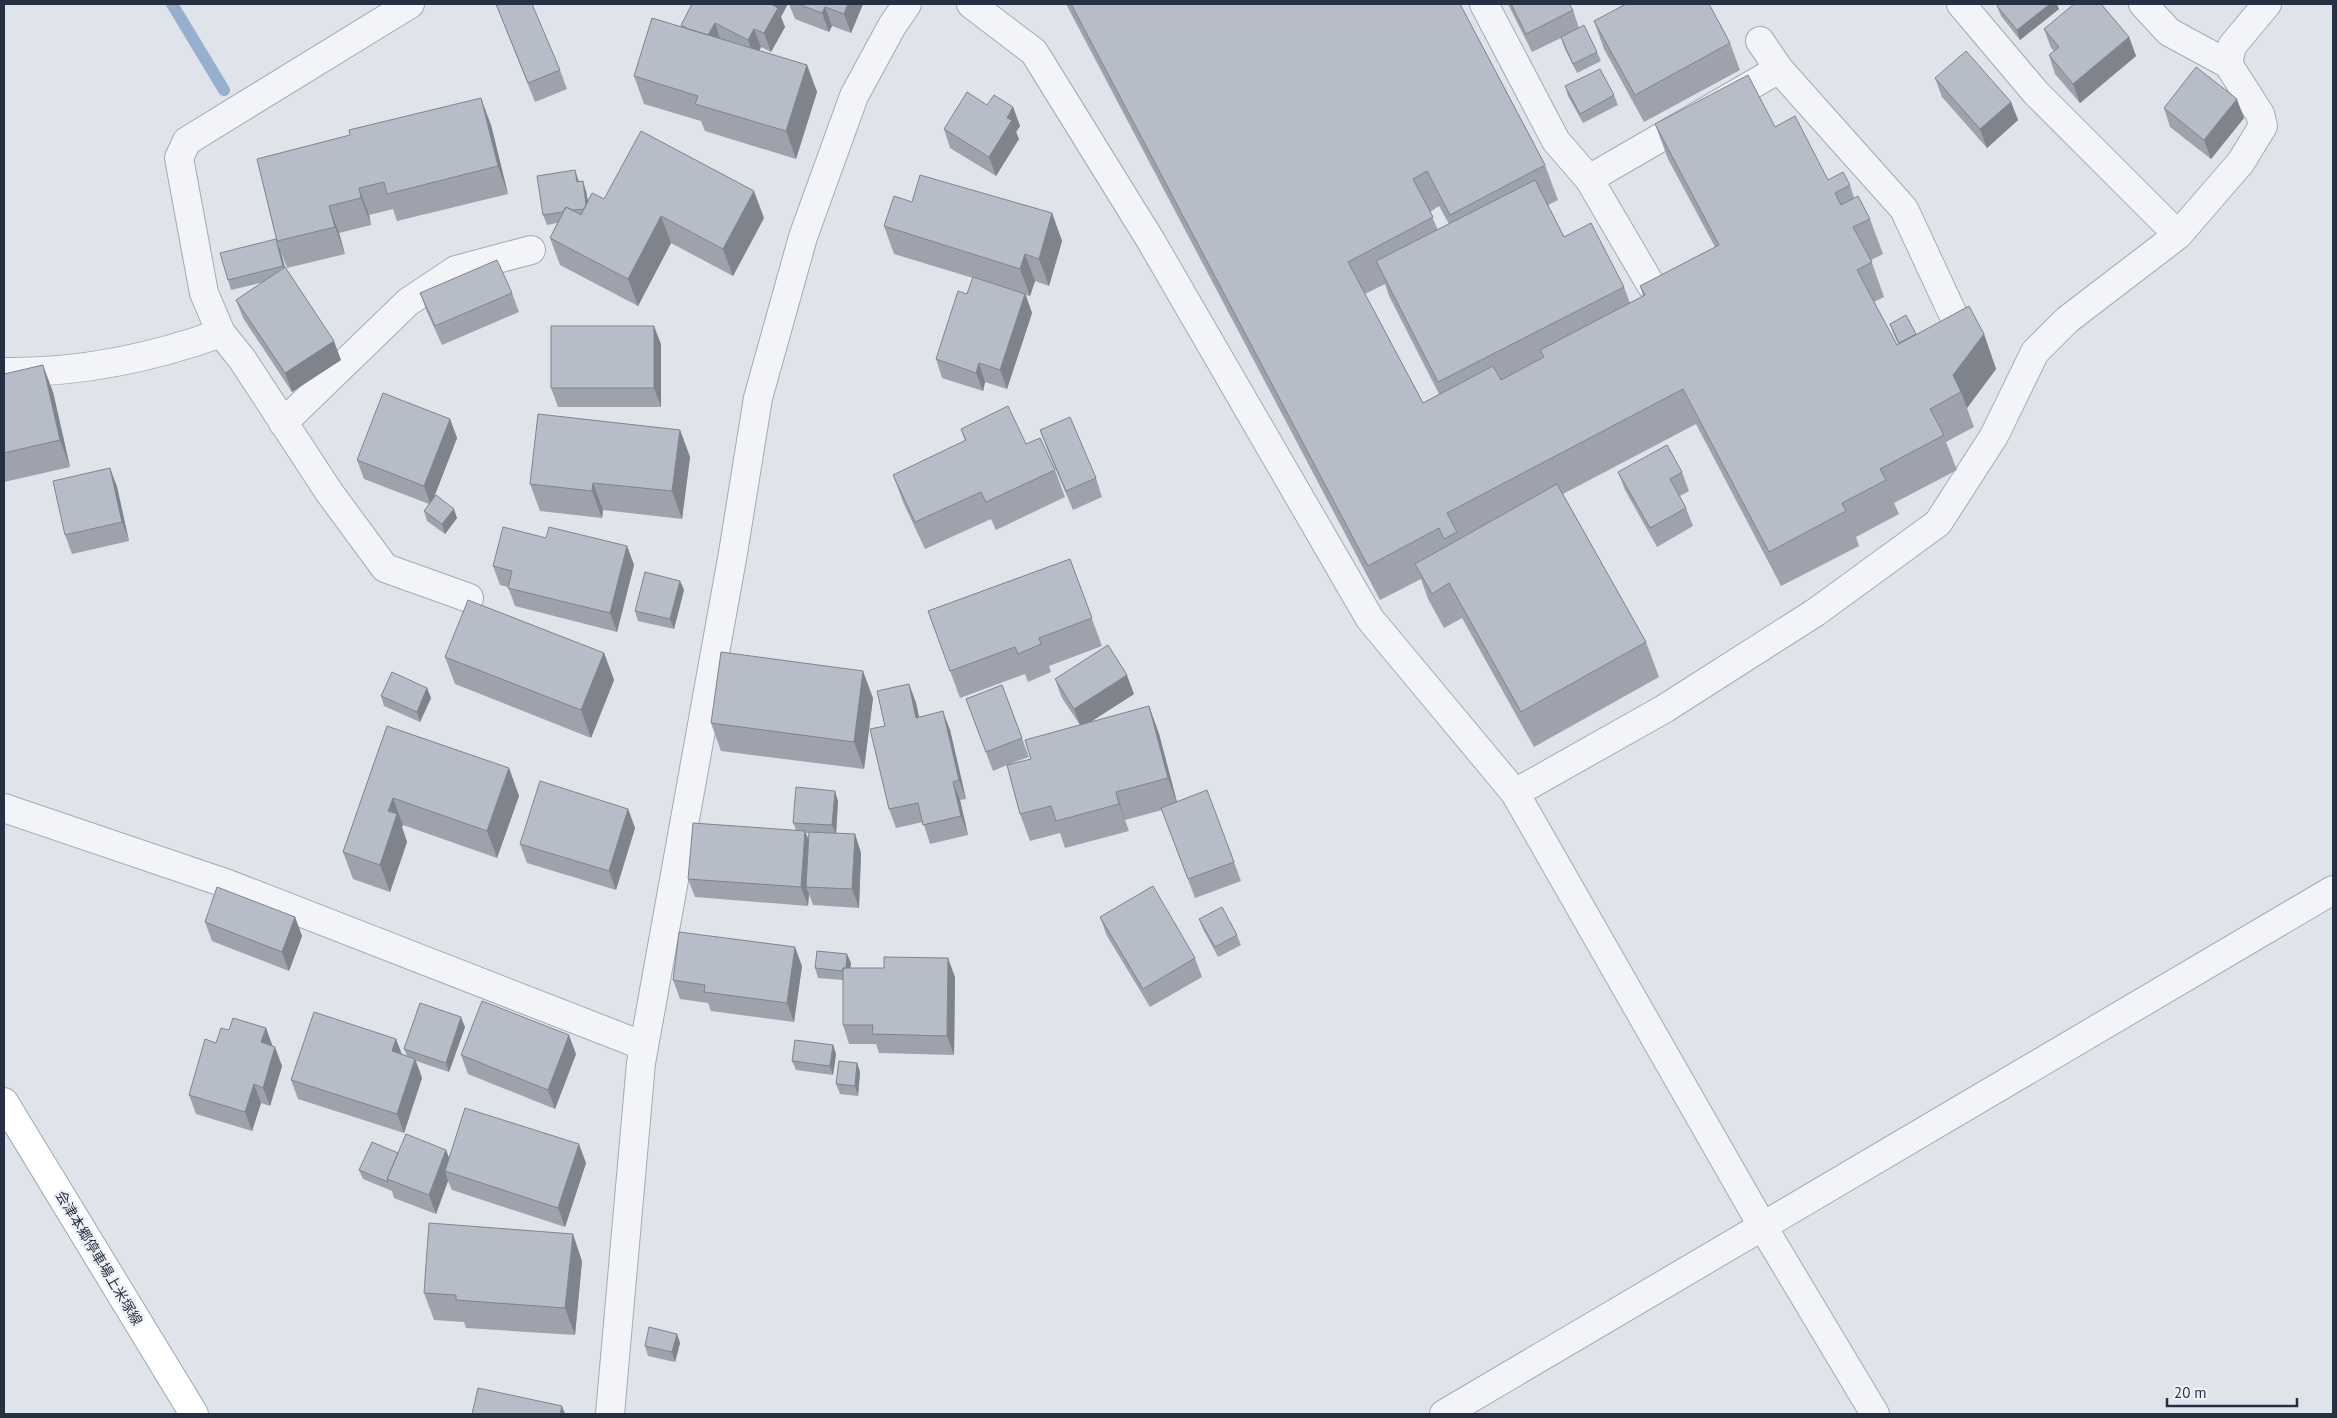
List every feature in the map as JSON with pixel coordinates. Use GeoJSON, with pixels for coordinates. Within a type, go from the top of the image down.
{"type":"FeatureCollection","features":[{"type":"Feature","properties":{"kind":"main road","name":"会津本郷停車場上米塚線"},"geometry":{"type":"LineString","coordinates":[[4,1102],[194,1414]]}},
{"type":"Feature","properties":{"kind":"street"},"geometry":{"type":"LineString","coordinates":[[410,4],[187,141],[178,158],[204,293],[221,333],[242,359],[329,492],[384,568],[469,598]]}},
{"type":"Feature","properties":{"kind":"street"},"geometry":{"type":"LineString","coordinates":[[610,1414],[644,1046],[733,553],[758,398],[803,237],[854,96],[892,26],[907,4]]}},
{"type":"Feature","properties":{"kind":"street"},"geometry":{"type":"LineString","coordinates":[[971,4],[1034,52],[1151,241],[1370,619],[1516,793],[1763,1227],[1875,1414]]}},
{"type":"Feature","properties":{"kind":"street"},"geometry":{"type":"LineString","coordinates":[[1484,4],[1556,141],[1589,179],[1651,285]]}},
{"type":"Feature","properties":{"kind":"street"},"geometry":{"type":"LineString","coordinates":[[1961,4],[2036,93],[2178,236]]}},
{"type":"Feature","properties":{"kind":"street"},"geometry":{"type":"LineString","coordinates":[[1516,793],[1664,709],[1816,612],[1938,523],[1994,436],[2034,352],[2068,320],[2178,236],[2240,162],[2263,126],[2260,114],[2228,64],[2169,32],[2143,4]]}},
{"type":"Feature","properties":{"kind":"street"},"geometry":{"type":"LineString","coordinates":[[2228,64],[2232,46],[2267,4]]}},
{"type":"Feature","properties":{"kind":"street"},"geometry":{"type":"LineString","coordinates":[[1760,41],[1779,69],[1904,209],[1957,323]]}},
{"type":"Feature","properties":{"kind":"street"},"geometry":{"type":"LineString","coordinates":[[1589,179],[1779,69]]}},
{"type":"Feature","properties":{"kind":"street"},"geometry":{"type":"LineString","coordinates":[[283,423],[408,302],[456,270],[531,250]]}},
{"type":"Feature","properties":{"kind":"street"},"geometry":{"type":"LineString","coordinates":[[4,372],[95,366],[182,347],[221,333]]}},
{"type":"Feature","properties":{"kind":"street"},"geometry":{"type":"LineString","coordinates":[[4,808],[228,884],[644,1046]]}},
{"type":"Feature","properties":{"kind":"street"},"geometry":{"type":"LineString","coordinates":[[1444,1414],[2333,890]]}},
{"type":"Feature","properties":{"kind":"building"},"geometry":{"type":"Polygon","coordinates":[[[496,4],[532,4],[560,70],[528,83],[496,4]]]}},
{"type":"Feature","properties":{"kind":"building"},"geometry":{"type":"Polygon","coordinates":[[[692,4],[771,4],[778,8],[764,33],[754,29],[748,40],[715,23],[708,35],[681,25],[692,4]]]}},
{"type":"Feature","properties":{"kind":"building"},"geometry":{"type":"Polygon","coordinates":[[[798,4],[848,4],[844,14],[825,7],[822,13],[798,4]]]}},
{"type":"Feature","properties":{"kind":"building"},"geometry":{"type":"Polygon","coordinates":[[[1071,4],[1460,4],[1545,165],[1450,215],[1427,171],[1413,179],[1433,217],[1348,262],[1423,403],[1493,366],[1501,380],[1544,357],[1540,350],[1645,295],[1640,286],[1719,245],[1655,124],[1748,75],[1775,127],[1795,116],[1828,180],[1843,172],[1850,185],[1835,193],[1841,205],[1858,196],[1870,219],[1853,227],[1872,262],[1857,270],[1897,345],[1969,306],[1984,334],[1953,375],[1961,392],[1930,409],[1944,435],[1880,469],[1886,480],[1842,503],[1846,511],[1769,552],[1683,389],[1447,513],[1457,532],[1444,539],[1439,528],[1368,566],[1071,4]]]}},
{"type":"Feature","properties":{"kind":"building"},"geometry":{"type":"Polygon","coordinates":[[[1511,4],[1569,4],[1573,10],[1526,34],[1511,4]]]}},
{"type":"Feature","properties":{"kind":"building"},"geometry":{"type":"Polygon","coordinates":[[[1626,4],[1709,4],[1730,43],[1635,95],[1594,21],[1626,4]]]}},
{"type":"Feature","properties":{"kind":"building"},"geometry":{"type":"Polygon","coordinates":[[[2000,4],[2050,4],[2017,30],[1997,6],[2000,4]]]}},
{"type":"Feature","properties":{"kind":"building"},"geometry":{"type":"Polygon","coordinates":[[[2074,4],[2101,4],[2129,37],[2073,84],[2049,55],[2059,47],[2044,29],[2074,4]]]}},
{"type":"Feature","properties":{"kind":"building"},"geometry":{"type":"Polygon","coordinates":[[[652,18],[807,65],[786,131],[695,104],[698,96],[634,76],[652,18]]]}},
{"type":"Feature","properties":{"kind":"building"},"geometry":{"type":"Polygon","coordinates":[[[1584,25],[1597,52],[1573,64],[1561,37],[1584,25]]]}},
{"type":"Feature","properties":{"kind":"building"},"geometry":{"type":"Polygon","coordinates":[[[1966,51],[2011,102],[1980,129],[1935,78],[1966,51]]]}},
{"type":"Feature","properties":{"kind":"building"},"geometry":{"type":"Polygon","coordinates":[[[2196,67],[2237,99],[2204,140],[2164,108],[2196,67]]]}},
{"type":"Feature","properties":{"kind":"building"},"geometry":{"type":"Polygon","coordinates":[[[1600,69],[1614,95],[1580,114],[1565,86],[1600,69]]]}},
{"type":"Feature","properties":{"kind":"building"},"geometry":{"type":"Polygon","coordinates":[[[967,92],[987,105],[994,95],[1013,107],[1007,118],[1012,120],[989,157],[944,129],[967,92]]]}},
{"type":"Feature","properties":{"kind":"building"},"geometry":{"type":"Polygon","coordinates":[[[481,98],[498,166],[387,194],[384,182],[359,188],[361,198],[329,206],[335,227],[277,241],[257,159],[350,135],[349,130],[481,98]]]}},
{"type":"Feature","properties":{"kind":"building"},"geometry":{"type":"Polygon","coordinates":[[[641,131],[754,191],[723,249],[661,216],[628,279],[550,238],[566,207],[581,215],[592,193],[604,199],[641,131]]]}},
{"type":"Feature","properties":{"kind":"building"},"geometry":{"type":"Polygon","coordinates":[[[575,170],[577,182],[583,181],[586,205],[584,209],[573,210],[566,207],[563,212],[543,215],[537,176],[575,170]]]}},
{"type":"Feature","properties":{"kind":"building"},"geometry":{"type":"Polygon","coordinates":[[[920,175],[1052,213],[1039,259],[1025,254],[1020,269],[884,226],[894,196],[912,202],[920,175]]]}},
{"type":"Feature","properties":{"kind":"building"},"geometry":{"type":"Polygon","coordinates":[[[1535,180],[1564,237],[1591,223],[1624,287],[1438,382],[1376,261],[1535,180]]]}},
{"type":"Feature","properties":{"kind":"building"},"geometry":{"type":"Polygon","coordinates":[[[276,239],[283,266],[228,280],[220,253],[276,239]]]}},
{"type":"Feature","properties":{"kind":"building"},"geometry":{"type":"Polygon","coordinates":[[[497,260],[512,293],[435,326],[420,293],[497,260]]]}},
{"type":"Feature","properties":{"kind":"building"},"geometry":{"type":"Polygon","coordinates":[[[285,267],[334,341],[285,373],[236,300],[285,267]]]}},
{"type":"Feature","properties":{"kind":"building"},"geometry":{"type":"Polygon","coordinates":[[[973,277],[1025,294],[1000,370],[979,363],[976,373],[936,359],[958,291],[967,294],[973,277]]]}},
{"type":"Feature","properties":{"kind":"building"},"geometry":{"type":"Polygon","coordinates":[[[1906,315],[1916,334],[1899,343],[1890,324],[1906,315]]]}},
{"type":"Feature","properties":{"kind":"building"},"geometry":{"type":"Polygon","coordinates":[[[551,326],[654,326],[654,388],[551,388],[551,326]]]}},
{"type":"Feature","properties":{"kind":"building"},"geometry":{"type":"Polygon","coordinates":[[[43,365],[60,440],[4,453],[4,374],[43,365]]]}},
{"type":"Feature","properties":{"kind":"building"},"geometry":{"type":"Polygon","coordinates":[[[383,393],[450,419],[424,486],[357,460],[383,393]]]}},
{"type":"Feature","properties":{"kind":"building"},"geometry":{"type":"Polygon","coordinates":[[[1008,406],[1026,444],[1040,438],[1055,470],[986,502],[981,492],[915,522],[893,475],[966,440],[961,429],[1008,406]]]}},
{"type":"Feature","properties":{"kind":"building"},"geometry":{"type":"Polygon","coordinates":[[[538,414],[680,430],[672,491],[593,483],[592,491],[530,484],[538,414]]]}},
{"type":"Feature","properties":{"kind":"building"},"geometry":{"type":"Polygon","coordinates":[[[1070,417],[1096,478],[1066,491],[1040,430],[1070,417]]]}},
{"type":"Feature","properties":{"kind":"building"},"geometry":{"type":"Polygon","coordinates":[[[1667,445],[1682,472],[1670,479],[1686,508],[1650,528],[1618,472],[1667,445]]]}},
{"type":"Feature","properties":{"kind":"building"},"geometry":{"type":"Polygon","coordinates":[[[110,468],[122,522],[65,535],[53,481],[110,468]]]}},
{"type":"Feature","properties":{"kind":"building"},"geometry":{"type":"Polygon","coordinates":[[[1557,484],[1646,642],[1521,712],[1449,583],[1432,594],[1415,564],[1557,484]]]}},
{"type":"Feature","properties":{"kind":"building"},"geometry":{"type":"Polygon","coordinates":[[[436,495],[454,509],[442,524],[424,511],[436,495]]]}},
{"type":"Feature","properties":{"kind":"building"},"geometry":{"type":"Polygon","coordinates":[[[503,527],[546,538],[549,527],[627,546],[610,613],[508,588],[512,571],[493,566],[503,527]]]}},
{"type":"Feature","properties":{"kind":"building"},"geometry":{"type":"Polygon","coordinates":[[[1070,559],[1092,618],[1039,638],[1041,644],[1018,654],[1015,647],[950,671],[928,611],[1070,559]]]}},
{"type":"Feature","properties":{"kind":"building"},"geometry":{"type":"Polygon","coordinates":[[[645,572],[680,581],[670,619],[635,611],[645,572]]]}},
{"type":"Feature","properties":{"kind":"building"},"geometry":{"type":"Polygon","coordinates":[[[468,600],[604,653],[581,710],[445,657],[468,600]]]}},
{"type":"Feature","properties":{"kind":"building"},"geometry":{"type":"Polygon","coordinates":[[[1108,645],[1127,675],[1074,709],[1055,679],[1108,645]]]}},
{"type":"Feature","properties":{"kind":"building"},"geometry":{"type":"Polygon","coordinates":[[[721,652],[863,671],[854,742],[711,723],[721,652]]]}},
{"type":"Feature","properties":{"kind":"building"},"geometry":{"type":"Polygon","coordinates":[[[392,672],[427,688],[417,712],[381,696],[392,672]]]}},
{"type":"Feature","properties":{"kind":"building"},"geometry":{"type":"Polygon","coordinates":[[[909,684],[916,718],[943,711],[959,780],[953,782],[961,816],[923,825],[918,803],[889,809],[870,729],[885,726],[877,691],[909,684]]]}},
{"type":"Feature","properties":{"kind":"building"},"geometry":{"type":"Polygon","coordinates":[[[1002,685],[1022,738],[986,752],[966,699],[1002,685]]]}},
{"type":"Feature","properties":{"kind":"building"},"geometry":{"type":"Polygon","coordinates":[[[1149,706],[1168,778],[1116,792],[1119,804],[1056,821],[1051,806],[1020,814],[1007,765],[1031,759],[1025,740],[1149,706]]]}},
{"type":"Feature","properties":{"kind":"building"},"geometry":{"type":"Polygon","coordinates":[[[387,726],[509,768],[487,831],[393,798],[388,811],[397,814],[380,865],[343,852],[387,726]]]}},
{"type":"Feature","properties":{"kind":"building"},"geometry":{"type":"Polygon","coordinates":[[[540,781],[628,809],[609,871],[520,844],[540,781]]]}},
{"type":"Feature","properties":{"kind":"building"},"geometry":{"type":"Polygon","coordinates":[[[796,787],[835,791],[832,825],[793,823],[796,787]]]}},
{"type":"Feature","properties":{"kind":"building"},"geometry":{"type":"Polygon","coordinates":[[[1207,790],[1234,862],[1188,879],[1161,808],[1207,790]]]}},
{"type":"Feature","properties":{"kind":"building"},"geometry":{"type":"Polygon","coordinates":[[[693,823],[805,831],[801,887],[688,879],[693,823]]]}},
{"type":"Feature","properties":{"kind":"building"},"geometry":{"type":"Polygon","coordinates":[[[809,832],[855,834],[852,889],[806,887],[809,832]]]}},
{"type":"Feature","properties":{"kind":"building"},"geometry":{"type":"Polygon","coordinates":[[[1153,886],[1195,958],[1143,989],[1100,917],[1153,886]]]}},
{"type":"Feature","properties":{"kind":"building"},"geometry":{"type":"Polygon","coordinates":[[[217,887],[295,917],[282,952],[205,922],[217,887]]]}},
{"type":"Feature","properties":{"kind":"building"},"geometry":{"type":"Polygon","coordinates":[[[1222,907],[1237,935],[1215,947],[1199,919],[1222,907]]]}},
{"type":"Feature","properties":{"kind":"building"},"geometry":{"type":"Polygon","coordinates":[[[679,932],[795,947],[787,1003],[704,992],[705,985],[673,980],[679,932]]]}},
{"type":"Feature","properties":{"kind":"building"},"geometry":{"type":"Polygon","coordinates":[[[817,951],[847,954],[846,968],[843,968],[843,971],[815,968],[817,951]]]}},
{"type":"Feature","properties":{"kind":"building"},"geometry":{"type":"Polygon","coordinates":[[[884,957],[948,958],[947,1036],[872,1034],[873,1025],[843,1025],[843,968],[884,968],[884,957]]]}},
{"type":"Feature","properties":{"kind":"building"},"geometry":{"type":"Polygon","coordinates":[[[482,1001],[569,1035],[548,1090],[461,1055],[482,1001]]]}},
{"type":"Feature","properties":{"kind":"building"},"geometry":{"type":"Polygon","coordinates":[[[420,1003],[461,1017],[446,1063],[404,1049],[420,1003]]]}},
{"type":"Feature","properties":{"kind":"building"},"geometry":{"type":"Polygon","coordinates":[[[314,1012],[396,1039],[392,1051],[415,1059],[397,1114],[291,1080],[314,1012]]]}},
{"type":"Feature","properties":{"kind":"building"},"geometry":{"type":"Polygon","coordinates":[[[233,1018],[266,1028],[261,1042],[275,1047],[263,1088],[254,1084],[245,1112],[189,1095],[205,1039],[216,1043],[221,1028],[229,1030],[233,1018]]]}},
{"type":"Feature","properties":{"kind":"building"},"geometry":{"type":"Polygon","coordinates":[[[795,1040],[833,1045],[830,1066],[792,1061],[795,1040]]]}},
{"type":"Feature","properties":{"kind":"building"},"geometry":{"type":"Polygon","coordinates":[[[839,1061],[857,1063],[855,1086],[836,1084],[839,1061]]]}},
{"type":"Feature","properties":{"kind":"building"},"geometry":{"type":"Polygon","coordinates":[[[465,1108],[579,1144],[558,1208],[445,1171],[465,1108]]]}},
{"type":"Feature","properties":{"kind":"building"},"geometry":{"type":"Polygon","coordinates":[[[406,1134],[446,1150],[429,1195],[387,1179],[406,1134]]]}},
{"type":"Feature","properties":{"kind":"building"},"geometry":{"type":"Polygon","coordinates":[[[372,1142],[398,1153],[387,1179],[388,1182],[359,1170],[372,1142]]]}},
{"type":"Feature","properties":{"kind":"building"},"geometry":{"type":"Polygon","coordinates":[[[429,1223],[573,1234],[565,1308],[456,1300],[456,1295],[424,1293],[429,1223]]]}},
{"type":"Feature","properties":{"kind":"building"},"geometry":{"type":"Polygon","coordinates":[[[649,1327],[677,1334],[672,1352],[645,1346],[649,1327]]]}},
{"type":"Feature","properties":{"kind":"building"},"geometry":{"type":"Polygon","coordinates":[[[478,1388],[562,1406],[560,1414],[472,1414],[478,1388]]]}},
{"type":"Feature","properties":{"kind":"waterway"},"geometry":{"type":"LineString","coordinates":[[172,4],[224,90]]}}]}
